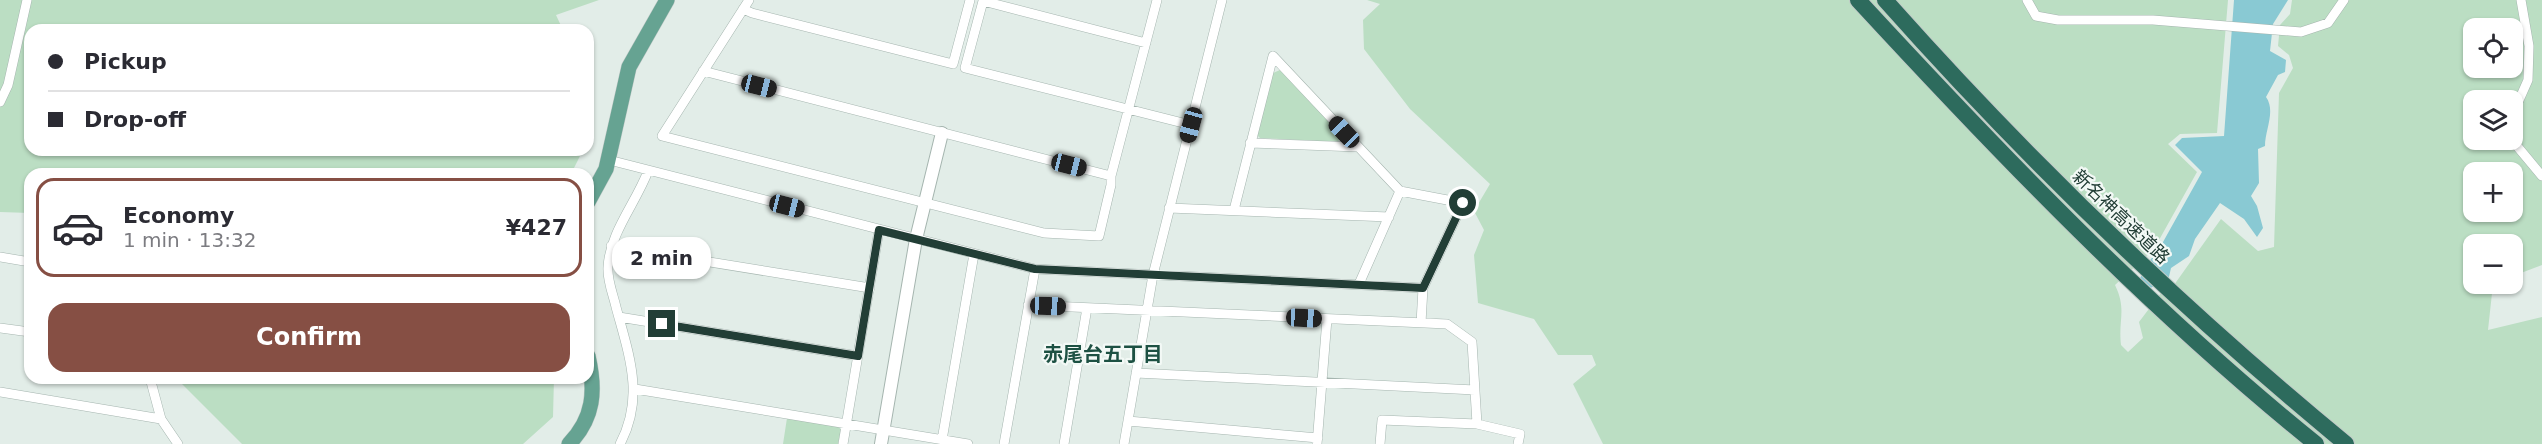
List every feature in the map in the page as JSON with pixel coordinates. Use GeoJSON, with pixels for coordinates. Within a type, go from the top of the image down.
{"type":"FeatureCollection","features":[{"type":"Feature","properties":{"kind":"highway","name":"新名神高速道路"},"geometry":{"type":"LineString","coordinates":[[1858,0],[2098,237],[2199,318],[2346,444]]}},
{"type":"Feature","properties":{"kind":"highway","name":"新名神高速道路"},"geometry":{"type":"LineString","coordinates":[[1886,0],[2188,334],[2316,444]]}},
{"type":"Feature","properties":{"kind":"main road"},"geometry":{"type":"LineString","coordinates":[[594,190],[609,160],[629,67],[668,0]]}},
{"type":"Feature","properties":{"kind":"main road"},"geometry":{"type":"LineString","coordinates":[[569,444],[584,427],[592,405],[593,384]]}},
{"type":"Feature","properties":{"kind":"street"},"geometry":{"type":"LineString","coordinates":[[0,102],[8,85],[27,0]]}},
{"type":"Feature","properties":{"kind":"street"},"geometry":{"type":"LineString","coordinates":[[970,0],[953,64],[752,13],[746,4],[662,136],[1048,234],[1099,236],[1111,176],[1157,0]]}},
{"type":"Feature","properties":{"kind":"street"},"geometry":{"type":"LineString","coordinates":[[1124,444],[1153,275],[1222,0]]}},
{"type":"Feature","properties":{"kind":"street"},"geometry":{"type":"LineString","coordinates":[[2027,0],[2036,16],[2058,20],[2153,20],[2291,32],[2310,31],[2328,23],[2344,0]]}},
{"type":"Feature","properties":{"kind":"street"},"geometry":{"type":"LineString","coordinates":[[2521,0],[2529,46],[2529,72],[2522,90]]}},
{"type":"Feature","properties":{"kind":"street"},"geometry":{"type":"LineString","coordinates":[[1146,43],[983,1],[965,68],[1191,125]]}},
{"type":"Feature","properties":{"kind":"street"},"geometry":{"type":"LineString","coordinates":[[1234,210],[1273,56],[1400,190],[1463,203],[1423,288],[1421,323]]}},
{"type":"Feature","properties":{"kind":"street"},"geometry":{"type":"LineString","coordinates":[[703,71],[1111,176]]}},
{"type":"Feature","properties":{"kind":"street"},"geometry":{"type":"LineString","coordinates":[[881,444],[916,239],[942,133]]}},
{"type":"Feature","properties":{"kind":"street"},"geometry":{"type":"LineString","coordinates":[[1251,143],[1358,147]]}},
{"type":"Feature","properties":{"kind":"street"},"geometry":{"type":"LineString","coordinates":[[2520,150],[2542,176]]}},
{"type":"Feature","properties":{"kind":"street"},"geometry":{"type":"LineString","coordinates":[[609,160],[1035,269],[1423,288]]}},
{"type":"Feature","properties":{"kind":"street"},"geometry":{"type":"LineString","coordinates":[[620,444],[629,425],[635,389],[628,346],[608,269],[611,246],[640,193],[648,171]]}},
{"type":"Feature","properties":{"kind":"street"},"geometry":{"type":"LineString","coordinates":[[1359,284],[1400,190]]}},
{"type":"Feature","properties":{"kind":"street"},"geometry":{"type":"LineString","coordinates":[[1169,208],[1389,217]]}},
{"type":"Feature","properties":{"kind":"street"},"geometry":{"type":"LineString","coordinates":[[843,444],[879,230]]}},
{"type":"Feature","properties":{"kind":"street"},"geometry":{"type":"LineString","coordinates":[[611,246],[870,288]]}},
{"type":"Feature","properties":{"kind":"street"},"geometry":{"type":"LineString","coordinates":[[942,440],[974,254]]}},
{"type":"Feature","properties":{"kind":"street"},"geometry":{"type":"LineString","coordinates":[[0,257],[24,261]]}},
{"type":"Feature","properties":{"kind":"street"},"geometry":{"type":"LineString","coordinates":[[1004,444],[1035,269]]}},
{"type":"Feature","properties":{"kind":"street"},"geometry":{"type":"LineString","coordinates":[[1028,305],[1447,324],[1465,334],[1472,342],[1477,424]]}},
{"type":"Feature","properties":{"kind":"street"},"geometry":{"type":"LineString","coordinates":[[1064,444],[1087,308]]}},
{"type":"Feature","properties":{"kind":"street"},"geometry":{"type":"LineString","coordinates":[[619,317],[858,356]]}},
{"type":"Feature","properties":{"kind":"street"},"geometry":{"type":"LineString","coordinates":[[1128,421],[1318,441],[1327,319]]}},
{"type":"Feature","properties":{"kind":"street"},"geometry":{"type":"LineString","coordinates":[[0,327],[24,331]]}},
{"type":"Feature","properties":{"kind":"street"},"geometry":{"type":"LineString","coordinates":[[1136,373],[1475,390]]}},
{"type":"Feature","properties":{"kind":"street"},"geometry":{"type":"LineString","coordinates":[[151,384],[160,419],[178,444]]}},
{"type":"Feature","properties":{"kind":"street"},"geometry":{"type":"LineString","coordinates":[[635,389],[968,444]]}},
{"type":"Feature","properties":{"kind":"street"},"geometry":{"type":"LineString","coordinates":[[0,392],[160,419]]}},
{"type":"Feature","properties":{"kind":"street"},"geometry":{"type":"LineString","coordinates":[[1380,444],[1382,420],[1477,424],[1520,434],[1518,444]]}},
{"type":"Feature","properties":{"kind":"green space"},"geometry":{"type":"Polygon","coordinates":[[[0,0],[599,0],[556,15],[560,24],[24,24],[24,156],[580,156],[574,168],[24,168],[24,213],[0,212],[0,0]]]}},
{"type":"Feature","properties":{"kind":"green space"},"geometry":{"type":"Polygon","coordinates":[[[1367,0],[2228,0],[2217,133],[2180,134],[2168,144],[2197,172],[2154,249],[2115,285],[2121,301],[2121,345],[2128,352],[2143,338],[2139,322],[2164,289],[2174,285],[2221,219],[2258,251],[2274,247],[2279,93],[2293,68],[2289,55],[2278,46],[2280,25],[2290,14],[2292,0],[2542,0],[2542,265],[2523,272],[2523,234],[2463,234],[2463,294],[2492,294],[2488,330],[2542,317],[2542,444],[1603,444],[1573,384],[1596,365],[1592,355],[1558,355],[1534,319],[1478,303],[1474,255],[1484,230],[1474,211],[1490,184],[1410,109],[1364,49],[1363,20],[1380,4],[1367,0]]]}},
{"type":"Feature","properties":{"kind":"green space"},"geometry":{"type":"Polygon","coordinates":[[[1280,70],[1341,134],[1338,142],[1260,138],[1257,135],[1273,73],[1280,70]]]}},
{"type":"Feature","properties":{"kind":"green space"},"geometry":{"type":"Polygon","coordinates":[[[182,384],[554,384],[553,417],[523,444],[242,444],[182,384]]]}},
{"type":"Feature","properties":{"kind":"green space"},"geometry":{"type":"Polygon","coordinates":[[[787,418],[839,427],[841,430],[838,444],[783,444],[787,418]]]}},
{"type":"Feature","properties":{"kind":"water"},"geometry":{"type":"Polygon","coordinates":[[[2234,0],[2288,0],[2273,24],[2270,51],[2286,60],[2285,72],[2278,75],[2266,97],[2270,108],[2269,121],[2265,146],[2258,149],[2259,183],[2251,196],[2257,206],[2263,228],[2257,237],[2244,219],[2220,203],[2195,239],[2189,256],[2171,268],[2168,281],[2135,294],[2144,267],[2158,251],[2202,172],[2175,145],[2182,138],[2224,136],[2234,0]]]}},
{"type":"Feature","properties":{"kind":"district","name":"赤尾台五丁目"},"geometry":{"type":"Point","coordinates":[1103,354]}},
{"type":"Feature","properties":{"kind":"route"},"geometry":{"type":"LineString","coordinates":[[662,324],[858,356],[879,230],[1035,269],[1423,288],[1463,203]]}}]}
